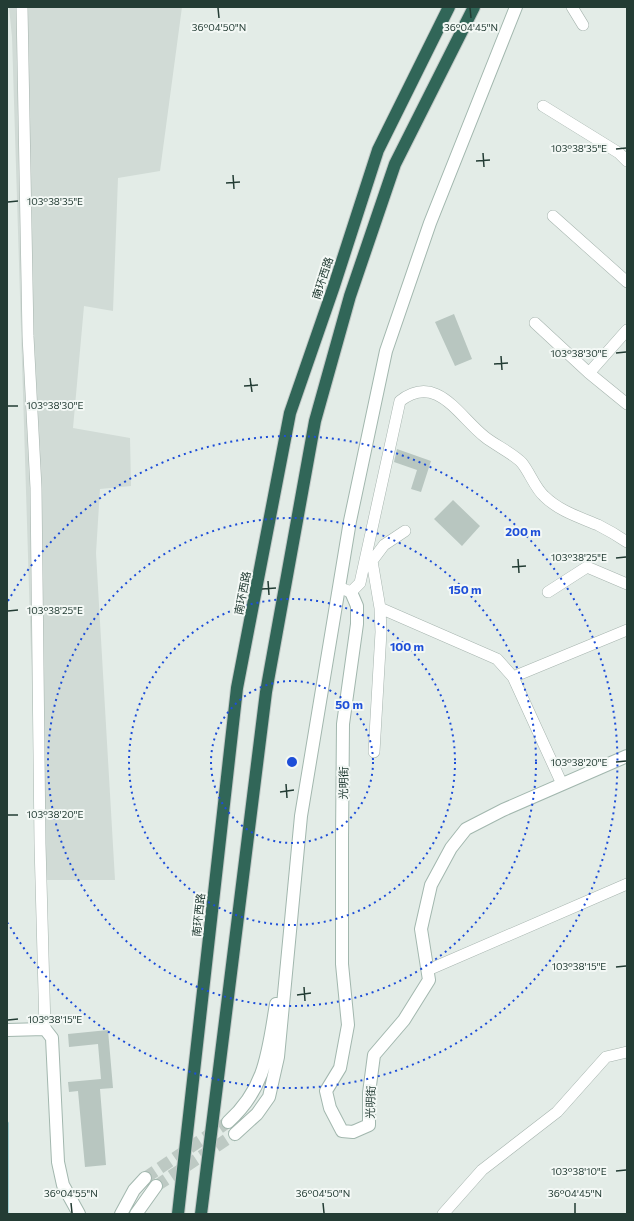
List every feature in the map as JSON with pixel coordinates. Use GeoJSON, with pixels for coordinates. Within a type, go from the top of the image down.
{"type":"FeatureCollection","features":[{"type":"Feature","properties":{"kind":"highway","name":"南环西路"},"geometry":{"type":"LineString","coordinates":[[178,1214],[237,688],[290,413],[378,150],[449,7]]}},
{"type":"Feature","properties":{"kind":"highway"},"geometry":{"type":"LineString","coordinates":[[201,1214],[266,692],[315,421],[350,296],[395,164],[474,7]]}},
{"type":"Feature","properties":{"kind":"street"},"geometry":{"type":"LineString","coordinates":[[22,7],[28,336],[36,496],[40,844],[40,1029]]}},
{"type":"Feature","properties":{"kind":"street"},"geometry":{"type":"LineString","coordinates":[[235,1134],[257,1114],[269,1097],[278,1056],[292,924],[301,816],[350,521],[386,351],[430,223],[516,7]]}},
{"type":"Feature","properties":{"kind":"street"},"geometry":{"type":"LineString","coordinates":[[572,7],[583,25]]}},
{"type":"Feature","properties":{"kind":"street"},"geometry":{"type":"LineString","coordinates":[[543,106],[619,153],[627,161]]}},
{"type":"Feature","properties":{"kind":"street"},"geometry":{"type":"LineString","coordinates":[[552,216],[627,282]]}},
{"type":"Feature","properties":{"kind":"street"},"geometry":{"type":"LineString","coordinates":[[535,323],[589,373],[627,404]]}},
{"type":"Feature","properties":{"kind":"street"},"geometry":{"type":"LineString","coordinates":[[589,373],[627,330]]}},
{"type":"Feature","properties":{"kind":"street"},"geometry":{"type":"LineString","coordinates":[[339,588],[352,592],[360,583],[369,560],[400,401],[410,394],[421,391],[433,392],[444,398],[484,436],[522,463],[544,496],[570,514],[600,526],[627,542]]}},
{"type":"Feature","properties":{"kind":"street"},"geometry":{"type":"LineString","coordinates":[[369,560],[384,545],[405,531]]}},
{"type":"Feature","properties":{"kind":"street"},"geometry":{"type":"LineString","coordinates":[[369,560],[380,608],[374,752]]}},
{"type":"Feature","properties":{"kind":"street"},"geometry":{"type":"LineString","coordinates":[[548,592],[586,567],[627,584]]}},
{"type":"Feature","properties":{"kind":"street","name":"光明街"},"geometry":{"type":"LineString","coordinates":[[352,592],[357,606],[357,624],[343,724],[342,964],[348,1025],[340,1068],[326,1091],[330,1108],[342,1131],[353,1132],[369,1126],[369,1093],[374,1055],[404,1020],[429,980],[421,929],[431,885],[451,848],[466,829],[503,810],[627,756]]}},
{"type":"Feature","properties":{"kind":"street"},"geometry":{"type":"LineString","coordinates":[[380,608],[497,659],[513,676],[562,784]]}},
{"type":"Feature","properties":{"kind":"street"},"geometry":{"type":"LineString","coordinates":[[513,676],[627,630]]}},
{"type":"Feature","properties":{"kind":"street"},"geometry":{"type":"LineString","coordinates":[[428,970],[627,884]]}},
{"type":"Feature","properties":{"kind":"street"},"geometry":{"type":"LineString","coordinates":[[228,1122],[246,1104],[260,1080],[268,1050],[292,924]]}},
{"type":"Feature","properties":{"kind":"street"},"geometry":{"type":"LineString","coordinates":[[7,1030],[40,1029],[52,1038],[58,1162],[63,1185],[79,1214]]}},
{"type":"Feature","properties":{"kind":"street"},"geometry":{"type":"LineString","coordinates":[[443,1214],[482,1170],[557,1112],[606,1057],[627,1052]]}},
{"type":"Feature","properties":{"kind":"street"},"geometry":{"type":"LineString","coordinates":[[122,1214],[134,1190],[145,1178]]}},
{"type":"Feature","properties":{"kind":"street"},"geometry":{"type":"LineString","coordinates":[[136,1214],[156,1186]]}},
{"type":"Feature","properties":{"kind":"shaded area"},"geometry":{"type":"Polygon","coordinates":[[[9,7],[182,7],[160,171],[118,178],[113,311],[84,306],[73,428],[130,438],[131,486],[100,489],[96,553],[115,880],[38,880],[12,37],[9,7]]]}},
{"type":"Feature","properties":{"kind":"building"},"geometry":{"type":"Polygon","coordinates":[[[454,314],[472,359],[455,366],[435,322],[454,314]]]}},
{"type":"Feature","properties":{"kind":"building"},"geometry":{"type":"Polygon","coordinates":[[[397,449],[431,461],[421,492],[411,489],[417,470],[394,462],[397,449]]]}},
{"type":"Feature","properties":{"kind":"building"},"geometry":{"type":"Polygon","coordinates":[[[453,500],[480,526],[462,546],[434,519],[453,500]]]}},
{"type":"Feature","properties":{"kind":"building"},"geometry":{"type":"Polygon","coordinates":[[[108,1030],[113,1088],[100,1089],[106,1165],[85,1167],[78,1091],[69,1092],[68,1082],[101,1079],[98,1044],[69,1047],[68,1034],[108,1030]]]}},
{"type":"Feature","properties":{"kind":"waterway"},"geometry":{"type":"LineString","coordinates":[[7,1123],[7,1214]]}},
{"type":"Feature","properties":{"kind":"tunnel"},"geometry":{"type":"LineString","coordinates":[[145,1178],[228,1122]]}},
{"type":"Feature","properties":{"kind":"tunnel"},"geometry":{"type":"LineString","coordinates":[[156,1186],[235,1134]]}}]}
